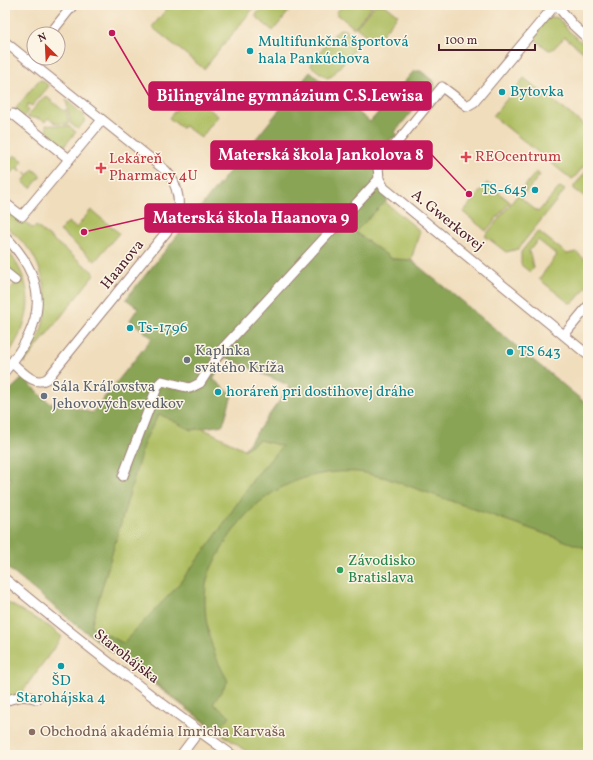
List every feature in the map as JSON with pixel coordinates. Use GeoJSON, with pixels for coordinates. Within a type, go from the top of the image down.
{"type":"FeatureCollection","features":[{"type":"Feature","properties":{"kind":"street"},"geometry":{"type":"LineString","coordinates":[[56,26],[73,5]]}},
{"type":"Feature","properties":{"kind":"street"},"geometry":{"type":"LineString","coordinates":[[123,476],[158,385],[162,382],[190,388],[200,383],[222,349],[379,179],[378,166],[442,87],[467,106],[474,102],[556,5],[573,25],[588,39]]}},
{"type":"Feature","properties":{"kind":"street","name":"Haanova"},"geometry":{"type":"LineString","coordinates":[[5,42],[26,59]]}},
{"type":"Feature","properties":{"kind":"street","name":"Haanova"},"geometry":{"type":"LineString","coordinates":[[12,362],[33,380],[42,381],[48,378],[172,226],[177,216],[179,207],[173,182],[167,173],[34,66]]}},
{"type":"Feature","properties":{"kind":"street"},"geometry":{"type":"LineString","coordinates":[[13,114],[69,159]]}},
{"type":"Feature","properties":{"kind":"street"},"geometry":{"type":"LineString","coordinates":[[5,203],[22,216],[102,120]]}},
{"type":"Feature","properties":{"kind":"street","name":"A. Gwerkovej"},"geometry":{"type":"LineString","coordinates":[[379,179],[384,188],[588,355]]}},
{"type":"Feature","properties":{"kind":"street"},"geometry":{"type":"LineString","coordinates":[[5,236],[19,252],[29,268],[35,286],[37,302],[36,316],[29,337],[5,372]]}},
{"type":"Feature","properties":{"kind":"street"},"geometry":{"type":"LineString","coordinates":[[5,272],[15,280]]}},
{"type":"Feature","properties":{"kind":"street"},"geometry":{"type":"LineString","coordinates":[[564,335],[588,306]]}},
{"type":"Feature","properties":{"kind":"street","name":"Starohájska"},"geometry":{"type":"LineString","coordinates":[[5,579],[65,628],[232,755]]}},
{"type":"Feature","properties":{"kind":"street"},"geometry":{"type":"LineString","coordinates":[[5,701],[19,696],[28,696],[37,699]]}},
{"type":"Feature","properties":{"kind":"street"},"geometry":{"type":"LineString","coordinates":[[181,755],[199,731]]}},
{"type":"Feature","properties":{"kind":"green space"},"geometry":{"type":"Polygon","coordinates":[[[170,5],[256,5],[204,69],[152,27],[170,5]]]}},
{"type":"Feature","properties":{"kind":"green space"},"geometry":{"type":"Polygon","coordinates":[[[264,5],[294,5],[273,31],[255,16],[264,5]]]}},
{"type":"Feature","properties":{"kind":"green space"},"geometry":{"type":"Polygon","coordinates":[[[343,5],[373,5],[354,28],[336,13],[343,5]]]}},
{"type":"Feature","properties":{"kind":"green space"},"geometry":{"type":"Polygon","coordinates":[[[375,5],[385,5],[398,15],[375,43],[356,27],[375,5]]]}},
{"type":"Feature","properties":{"kind":"green space"},"geometry":{"type":"Polygon","coordinates":[[[547,18],[558,18],[569,31],[588,48],[588,56],[565,37],[553,49],[549,50],[537,41],[535,37],[536,33],[547,18]]]}},
{"type":"Feature","properties":{"kind":"green space"},"geometry":{"type":"Polygon","coordinates":[[[338,30],[345,30],[357,39],[357,46],[332,76],[327,78],[311,66],[311,62],[338,30]]]}},
{"type":"Feature","properties":{"kind":"green space"},"geometry":{"type":"Polygon","coordinates":[[[421,71],[434,82],[435,90],[432,93],[429,90],[395,132],[398,135],[396,138],[391,138],[381,171],[388,199],[355,232],[392,259],[411,260],[588,405],[588,549],[383,477],[362,472],[337,472],[317,475],[298,480],[280,488],[263,499],[248,513],[235,529],[210,570],[207,580],[205,611],[209,635],[217,659],[228,681],[213,704],[230,716],[220,729],[224,735],[73,622],[5,566],[5,486],[11,479],[5,474],[5,395],[24,377],[41,396],[50,403],[66,405],[92,413],[152,338],[130,320],[138,308],[126,299],[310,72],[370,122],[412,73],[421,71]],[[225,357],[213,379],[232,395],[223,425],[191,430],[159,414],[145,440],[91,626],[123,643],[175,589],[214,538],[254,478],[282,446],[259,440],[244,450],[290,386],[225,357]]]}},
{"type":"Feature","properties":{"kind":"green space"},"geometry":{"type":"Polygon","coordinates":[[[524,78],[588,128],[588,161],[574,178],[571,179],[493,116],[524,78]]]}},
{"type":"Feature","properties":{"kind":"green space"},"geometry":{"type":"Polygon","coordinates":[[[42,80],[49,86],[32,106],[28,104],[26,107],[29,110],[22,119],[13,112],[38,81],[42,80]]]}},
{"type":"Feature","properties":{"kind":"green space"},"geometry":{"type":"Polygon","coordinates":[[[189,93],[218,116],[201,138],[185,126],[182,128],[169,118],[189,93]]]}},
{"type":"Feature","properties":{"kind":"green space"},"geometry":{"type":"Polygon","coordinates":[[[45,97],[64,111],[66,109],[69,124],[55,123],[48,118],[45,122],[40,119],[27,117],[45,97]]]}},
{"type":"Feature","properties":{"kind":"green space"},"geometry":{"type":"Polygon","coordinates":[[[66,100],[84,115],[85,121],[78,129],[71,124],[66,100]]]}},
{"type":"Feature","properties":{"kind":"green space"},"geometry":{"type":"Polygon","coordinates":[[[46,125],[69,126],[76,132],[61,150],[47,139],[46,125]]]}},
{"type":"Feature","properties":{"kind":"green space"},"geometry":{"type":"Polygon","coordinates":[[[14,155],[23,161],[18,167],[22,171],[16,169],[12,173],[5,166],[14,155]]]}},
{"type":"Feature","properties":{"kind":"green space"},"geometry":{"type":"Polygon","coordinates":[[[33,169],[41,176],[31,188],[23,182],[27,176],[24,173],[25,172],[29,175],[33,169]]]}},
{"type":"Feature","properties":{"kind":"green space"},"geometry":{"type":"Polygon","coordinates":[[[588,169],[588,199],[574,189],[574,186],[588,169]]]}},
{"type":"Feature","properties":{"kind":"green space"},"geometry":{"type":"Polygon","coordinates":[[[536,172],[540,175],[521,198],[538,212],[560,187],[565,190],[518,249],[506,252],[485,236],[536,172]]]}},
{"type":"Feature","properties":{"kind":"green space"},"geometry":{"type":"Polygon","coordinates":[[[487,183],[510,202],[486,231],[463,212],[487,183]]]}},
{"type":"Feature","properties":{"kind":"green space"},"geometry":{"type":"Polygon","coordinates":[[[385,202],[420,231],[411,260],[392,259],[355,232],[385,202]]]}},
{"type":"Feature","properties":{"kind":"green space"},"geometry":{"type":"Polygon","coordinates":[[[5,206],[32,228],[36,226],[93,272],[94,275],[24,363],[24,360],[40,333],[43,323],[46,302],[45,291],[40,271],[31,252],[5,225],[5,206]]]}},
{"type":"Feature","properties":{"kind":"green space"},"geometry":{"type":"Polygon","coordinates":[[[91,210],[119,233],[95,261],[60,231],[68,222],[76,228],[91,210]]]}},
{"type":"Feature","properties":{"kind":"green space"},"geometry":{"type":"Polygon","coordinates":[[[538,231],[567,254],[576,252],[588,262],[588,285],[574,302],[569,303],[539,279],[557,255],[538,240],[529,251],[534,268],[530,272],[521,265],[521,252],[538,231]]]}},
{"type":"Feature","properties":{"kind":"green space"},"geometry":{"type":"Polygon","coordinates":[[[5,247],[23,276],[27,289],[28,303],[22,330],[5,359],[5,296],[18,280],[5,269],[5,247]]]}},
{"type":"Feature","properties":{"kind":"green space","name":"Závodisko Bratislava"},"geometry":{"type":"Polygon","coordinates":[[[152,403],[244,449],[259,440],[283,445],[588,535],[588,755],[252,755],[201,720],[73,622],[152,403]]]}},
{"type":"Feature","properties":{"kind":"green space"},"geometry":{"type":"Polygon","coordinates":[[[5,601],[50,627],[62,637],[19,696],[5,701],[5,601]]]}},
{"type":"Feature","properties":{"kind":"place","name":"Bilingválne gymnázium C.S.Lewisa"},"geometry":{"type":"Point","coordinates":[112,33]}},
{"type":"Feature","properties":{"kind":"place","name":"Multifunkčná športová hala Pankúchova"},"geometry":{"type":"Point","coordinates":[250,51]}},
{"type":"Feature","properties":{"kind":"place","name":"Bytovka"},"geometry":{"type":"Point","coordinates":[502,92]}},
{"type":"Feature","properties":{"kind":"place","name":"REOcentrum"},"geometry":{"type":"Point","coordinates":[466,157]}},
{"type":"Feature","properties":{"kind":"place","name":"Lekáreň Pharmacy 4U"},"geometry":{"type":"Point","coordinates":[101,168]}},
{"type":"Feature","properties":{"kind":"place","name":"TS-645"},"geometry":{"type":"Point","coordinates":[535,190]}},
{"type":"Feature","properties":{"kind":"place","name":"Materská škola Jankolova 8"},"geometry":{"type":"Point","coordinates":[469,194]}},
{"type":"Feature","properties":{"kind":"place","name":"Materská škola Haanova 9"},"geometry":{"type":"Point","coordinates":[84,232]}},
{"type":"Feature","properties":{"kind":"place","name":"Ts-1796"},"geometry":{"type":"Point","coordinates":[130,328]}},
{"type":"Feature","properties":{"kind":"place","name":"TS 643"},"geometry":{"type":"Point","coordinates":[510,352]}},
{"type":"Feature","properties":{"kind":"place","name":"Kaplnka svätého Kríža"},"geometry":{"type":"Point","coordinates":[187,360]}},
{"type":"Feature","properties":{"kind":"place","name":"horáreň pri dostihovej dráhe"},"geometry":{"type":"Point","coordinates":[218,392]}},
{"type":"Feature","properties":{"kind":"place","name":"Sála Kráľovstva Jehovových svedkov"},"geometry":{"type":"Point","coordinates":[44,396]}},
{"type":"Feature","properties":{"kind":"place","name":"Závodisko Bratislava"},"geometry":{"type":"Point","coordinates":[340,570]}},
{"type":"Feature","properties":{"kind":"place","name":"ŠD Starohájska 4"},"geometry":{"type":"Point","coordinates":[61,666]}},
{"type":"Feature","properties":{"kind":"place","name":"Obchodná akadémia Imricha Karvaša"},"geometry":{"type":"Point","coordinates":[32,732]}}]}
